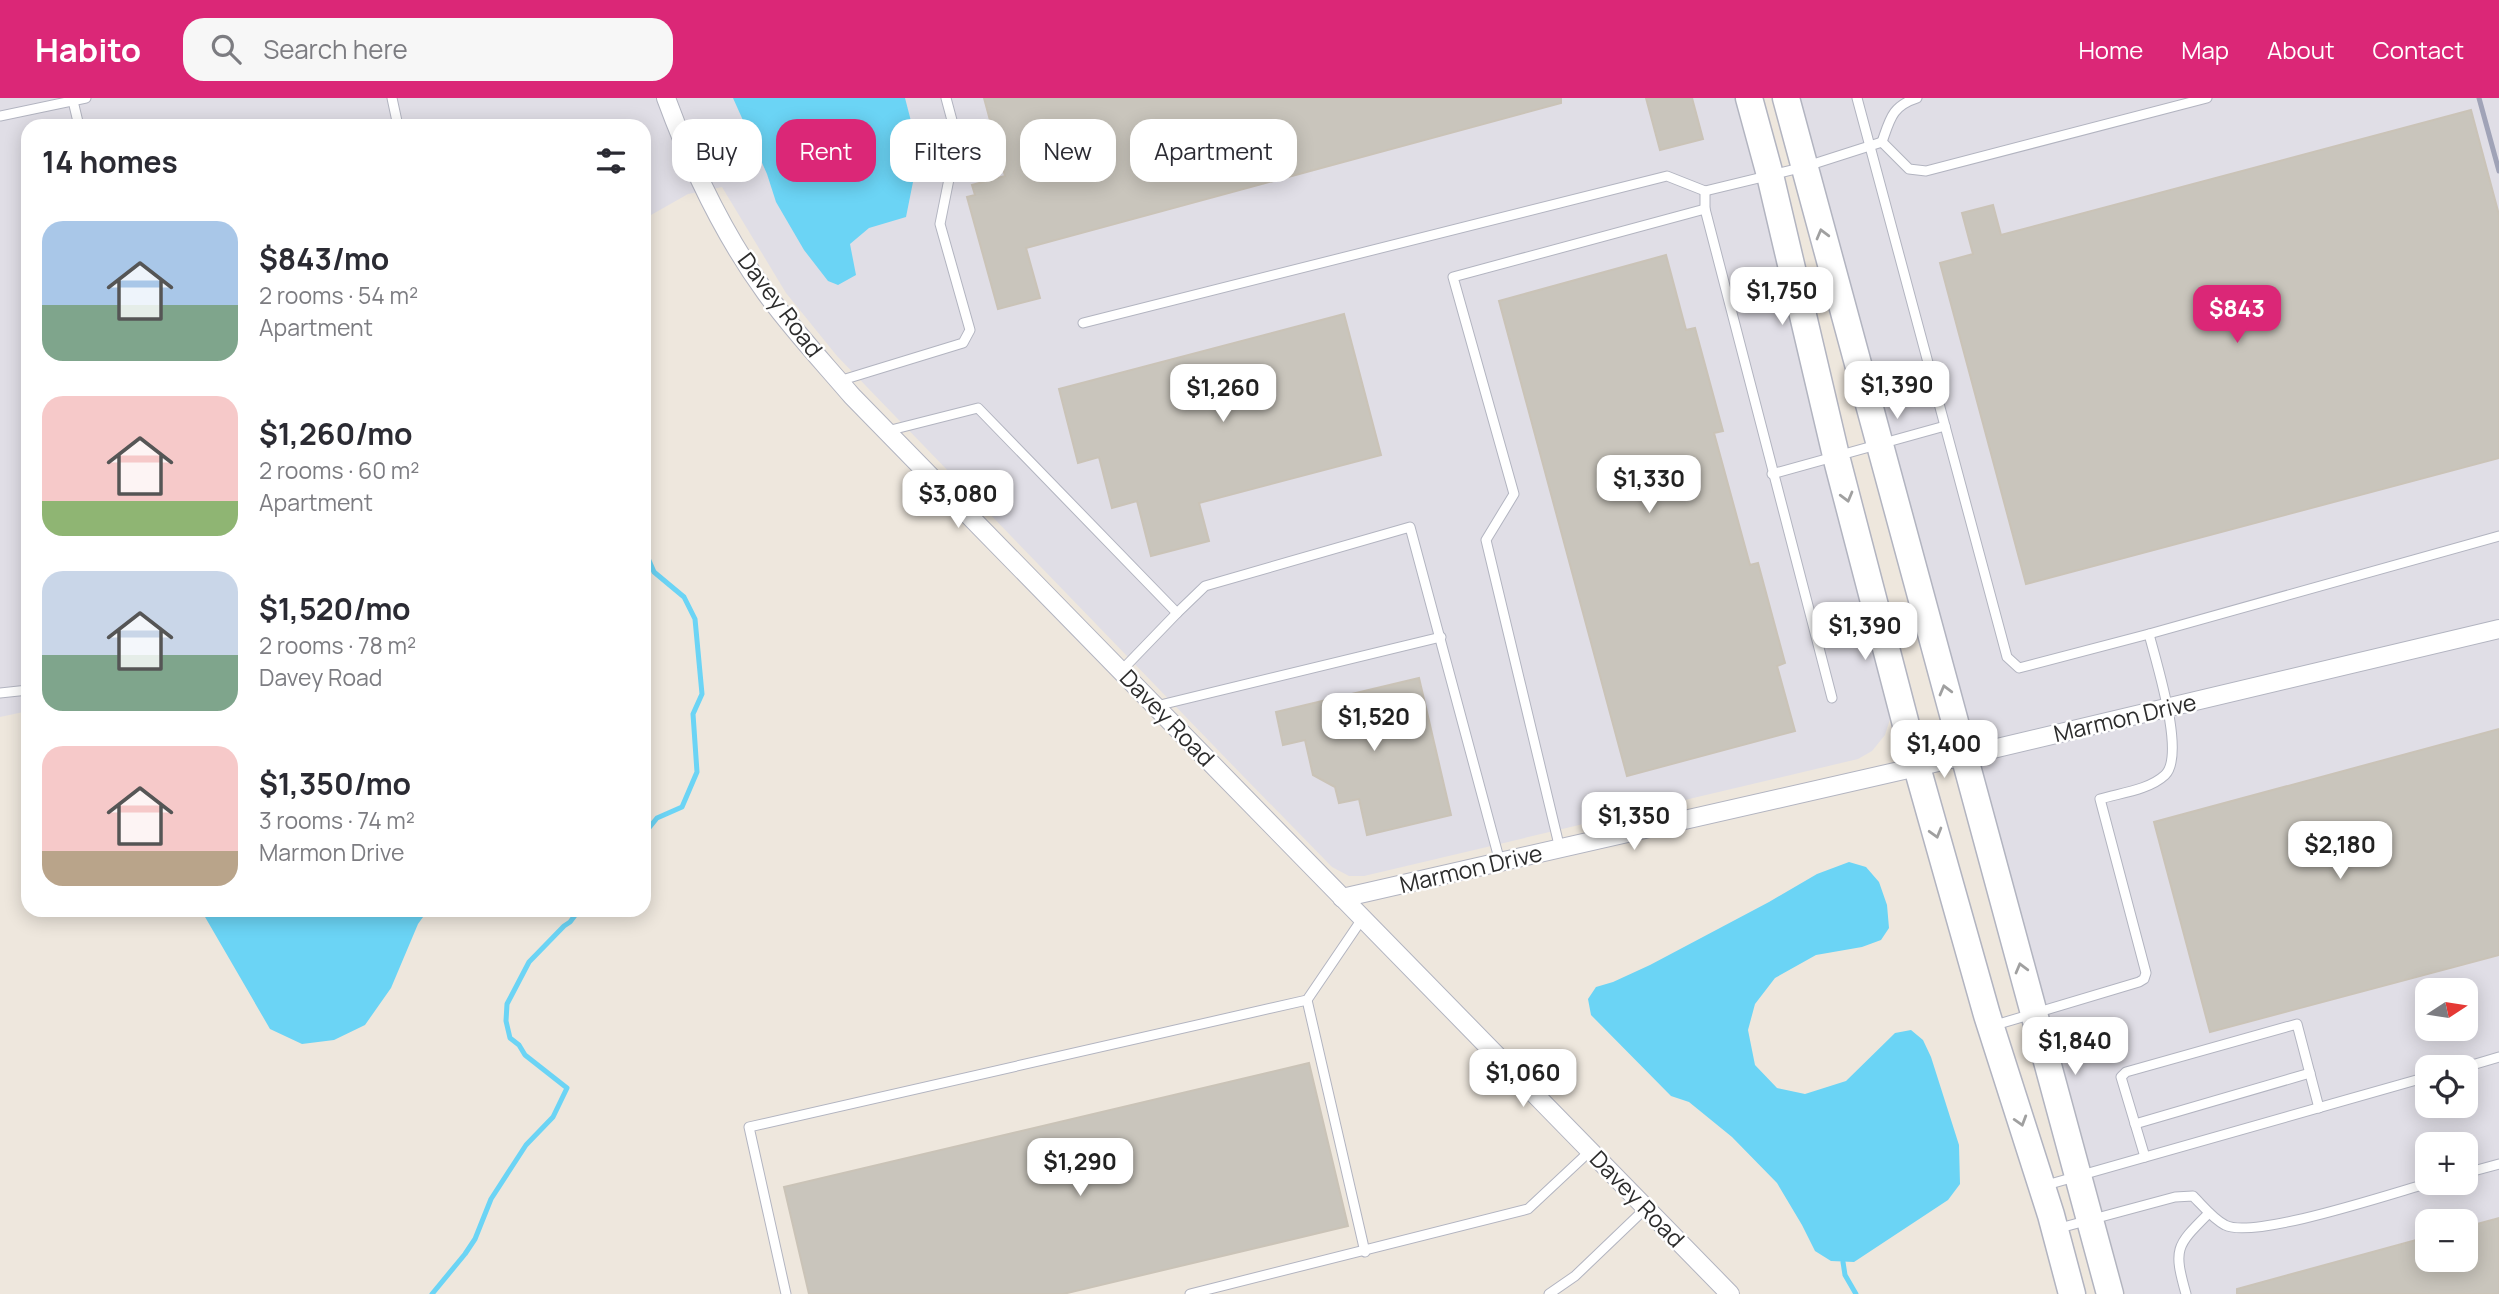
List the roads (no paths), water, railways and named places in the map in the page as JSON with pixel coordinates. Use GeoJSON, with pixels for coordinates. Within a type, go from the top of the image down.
{"type":"FeatureCollection","features":[{"type":"Feature","properties":{"kind":"street","name":"Davey Road"},"geometry":{"type":"LineString","coordinates":[[666,98],[685,149],[721,221],[765,292],[839,382],[1730,1294]]}},
{"type":"Feature","properties":{"kind":"street"},"geometry":{"type":"LineString","coordinates":[[1749,98],[1770,175],[1836,457],[1917,767],[1991,1027],[2042,1187],[2072,1294]]}},
{"type":"Feature","properties":{"kind":"street"},"geometry":{"type":"LineString","coordinates":[[1786,98],[2110,1294]]}},
{"type":"Feature","properties":{"kind":"street","name":"Marmon Drive"},"geometry":{"type":"LineString","coordinates":[[1342,898],[1917,767],[2499,629]]}},
{"type":"Feature","properties":{"kind":"lane"},"geometry":{"type":"LineString","coordinates":[[0,116],[86,98]]}},
{"type":"Feature","properties":{"kind":"lane"},"geometry":{"type":"LineString","coordinates":[[392,98],[396,119]]}},
{"type":"Feature","properties":{"kind":"lane"},"geometry":{"type":"LineString","coordinates":[[839,382],[963,343],[971,330],[940,224],[957,139],[946,98]]}},
{"type":"Feature","properties":{"kind":"lane"},"geometry":{"type":"LineString","coordinates":[[1857,98],[2007,657],[2019,668],[2499,536]]}},
{"type":"Feature","properties":{"kind":"lane"},"geometry":{"type":"LineString","coordinates":[[1882,142],[1892,113],[1907,101],[1917,98]]}},
{"type":"Feature","properties":{"kind":"lane"},"geometry":{"type":"LineString","coordinates":[[1882,142],[1909,169],[1926,171],[2207,98]]}},
{"type":"Feature","properties":{"kind":"lane"},"geometry":{"type":"LineString","coordinates":[[73,101],[77,119]]}},
{"type":"Feature","properties":{"kind":"lane"},"geometry":{"type":"LineString","coordinates":[[1083,323],[1667,176],[1705,191],[1804,167],[1882,142]]}},
{"type":"Feature","properties":{"kind":"lane"},"geometry":{"type":"LineString","coordinates":[[1705,191],[1704,209],[1832,698]]}},
{"type":"Feature","properties":{"kind":"lane"},"geometry":{"type":"LineString","coordinates":[[1560,849],[1486,540],[1514,494],[1452,277],[1704,209]]}},
{"type":"Feature","properties":{"kind":"lane"},"geometry":{"type":"LineString","coordinates":[[887,432],[978,408],[1177,612]]}},
{"type":"Feature","properties":{"kind":"lane"},"geometry":{"type":"LineString","coordinates":[[1772,474],[1945,426]]}},
{"type":"Feature","properties":{"kind":"lane"},"geometry":{"type":"LineString","coordinates":[[1121,671],[1205,586],[1410,527],[1500,862]]}},
{"type":"Feature","properties":{"kind":"lane"},"geometry":{"type":"LineString","coordinates":[[1991,1027],[2144,979],[2146,973],[2100,799],[2149,785],[2166,774],[2172,764],[2174,752],[2167,708],[2149,634]]}},
{"type":"Feature","properties":{"kind":"lane"},"geometry":{"type":"LineString","coordinates":[[1156,706],[1441,637]]}},
{"type":"Feature","properties":{"kind":"lane"},"geometry":{"type":"LineString","coordinates":[[0,693],[21,691]]}},
{"type":"Feature","properties":{"kind":"lane"},"geometry":{"type":"LineString","coordinates":[[786,1294],[749,1127],[1307,1000],[1362,919]]}},
{"type":"Feature","properties":{"kind":"lane"},"geometry":{"type":"LineString","coordinates":[[1307,1000],[1365,1252]]}},
{"type":"Feature","properties":{"kind":"lane"},"geometry":{"type":"LineString","coordinates":[[2145,1157],[2121,1077],[2126,1072],[2297,1024],[2319,1108]]}},
{"type":"Feature","properties":{"kind":"lane"},"geometry":{"type":"LineString","coordinates":[[2478,1063],[2499,1057]]}},
{"type":"Feature","properties":{"kind":"lane"},"geometry":{"type":"LineString","coordinates":[[2135,1124],[2310,1073]]}},
{"type":"Feature","properties":{"kind":"lane"},"geometry":{"type":"LineString","coordinates":[[2042,1187],[2415,1080]]}},
{"type":"Feature","properties":{"kind":"lane"},"geometry":{"type":"LineString","coordinates":[[1190,1294],[1528,1209],[1590,1151]]}},
{"type":"Feature","properties":{"kind":"lane"},"geometry":{"type":"LineString","coordinates":[[2478,1170],[2499,1164]]}},
{"type":"Feature","properties":{"kind":"lane"},"geometry":{"type":"LineString","coordinates":[[2055,1230],[2175,1197],[2193,1196],[2227,1227],[2283,1224],[2415,1187]]}},
{"type":"Feature","properties":{"kind":"lane"},"geometry":{"type":"LineString","coordinates":[[1549,1294],[1575,1276],[1646,1208]]}},
{"type":"Feature","properties":{"kind":"lane"},"geometry":{"type":"LineString","coordinates":[[2186,1294],[2178,1254],[2181,1245],[2209,1213]]}},
{"type":"Feature","properties":{"kind":"water"},"geometry":{"type":"Polygon","coordinates":[[[733,98],[905,98],[910,119],[890,119],[890,182],[913,182],[906,217],[869,228],[850,244],[856,275],[838,285],[828,281],[804,250],[776,202],[762,163],[762,119],[742,119],[733,98]]]}},
{"type":"Feature","properties":{"kind":"water"},"geometry":{"type":"Polygon","coordinates":[[[1849,862],[1866,867],[1879,882],[1887,905],[1889,928],[1881,940],[1862,947],[1816,955],[1775,978],[1755,1004],[1748,1030],[1755,1065],[1777,1088],[1805,1094],[1846,1081],[1895,1033],[1911,1030],[1923,1040],[1931,1057],[1959,1145],[1960,1184],[1948,1200],[1854,1262],[1831,1261],[1815,1251],[1777,1183],[1732,1137],[1689,1102],[1671,1096],[1591,1015],[1588,999],[1596,987],[1650,965],[1817,874],[1849,862]]]}},
{"type":"Feature","properties":{"kind":"water"},"geometry":{"type":"Polygon","coordinates":[[[205,917],[423,917],[391,988],[365,1025],[334,1040],[302,1044],[270,1029],[205,917]]]}},
{"type":"Feature","properties":{"kind":"waterway"},"geometry":{"type":"LineString","coordinates":[[651,565],[654,572],[684,597],[695,619],[702,694],[693,714],[697,772],[682,807],[657,818],[651,825]]}},
{"type":"Feature","properties":{"kind":"waterway"},"geometry":{"type":"LineString","coordinates":[[432,1294],[475,1239],[491,1199],[526,1145],[553,1117],[567,1088],[525,1055],[519,1045],[510,1038],[506,1021],[507,1004],[529,962],[574,917]]}},
{"type":"Feature","properties":{"kind":"waterway"},"geometry":{"type":"LineString","coordinates":[[1843,1262],[1845,1275],[1856,1294]]}},
{"type":"Feature","properties":{"kind":"railway"},"geometry":{"type":"LineString","coordinates":[[2479,98],[2499,171]]}}]}
